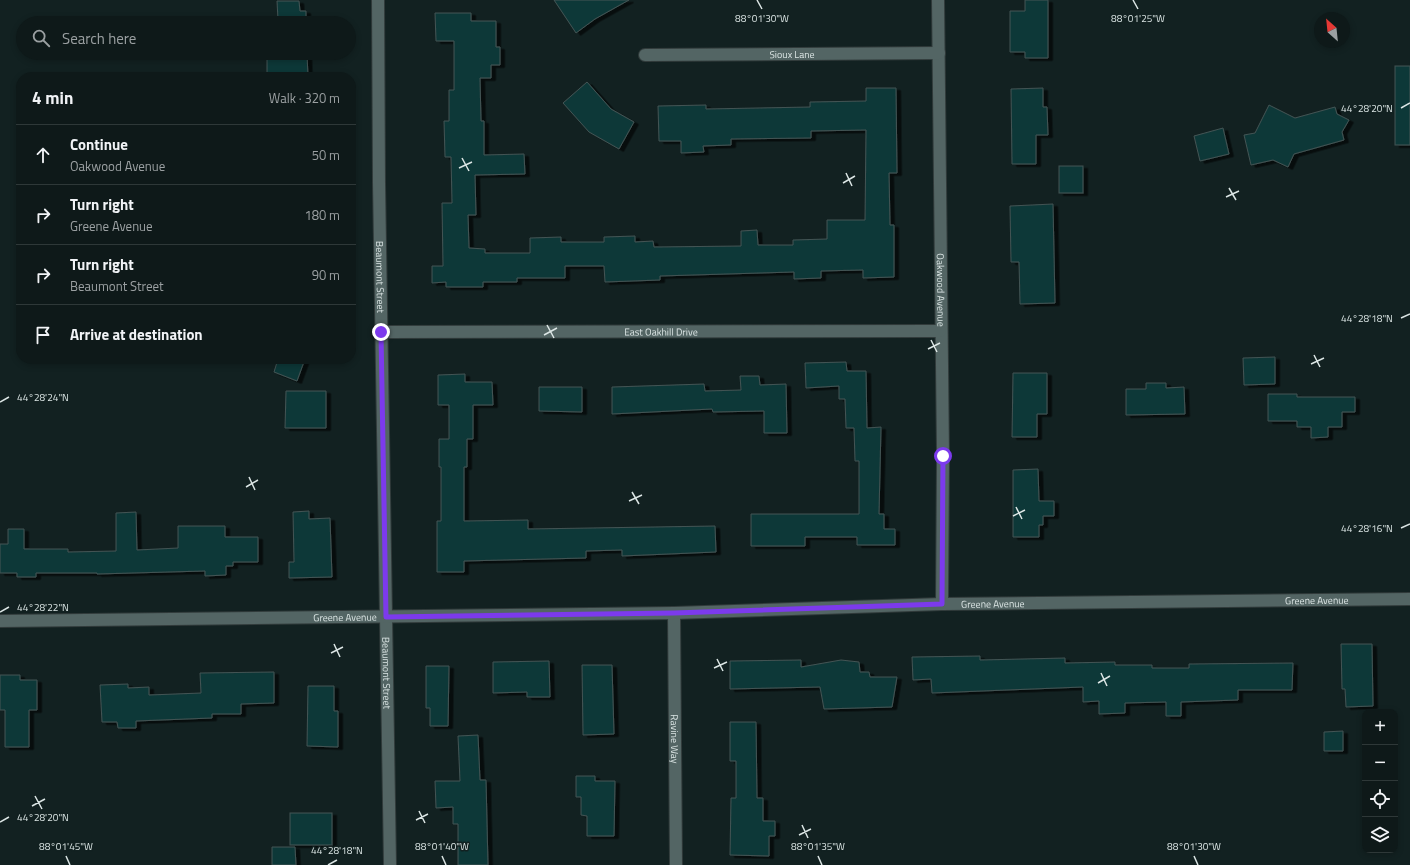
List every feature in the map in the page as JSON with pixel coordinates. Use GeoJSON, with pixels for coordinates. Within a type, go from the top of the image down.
{"type":"FeatureCollection","features":[{"type":"Feature","properties":{"kind":"street","name":"Beaumont Street"},"geometry":{"type":"LineString","coordinates":[[378,0],[381,332],[390,865]]}},
{"type":"Feature","properties":{"kind":"street","name":"Oakwood Avenue"},"geometry":{"type":"LineString","coordinates":[[938,0],[940,332],[943,456],[942,604]]}},
{"type":"Feature","properties":{"kind":"street","name":"Sioux Lane"},"geometry":{"type":"LineString","coordinates":[[645,55],[939,53]]}},
{"type":"Feature","properties":{"kind":"street","name":"East Oakhill Drive"},"geometry":{"type":"LineString","coordinates":[[381,332],[940,332]]}},
{"type":"Feature","properties":{"kind":"street","name":"Greene Avenue"},"geometry":{"type":"LineString","coordinates":[[0,620],[674,613],[942,604],[1410,599]]}},
{"type":"Feature","properties":{"kind":"street","name":"Ravine Way"},"geometry":{"type":"LineString","coordinates":[[674,613],[676,865]]}},
{"type":"Feature","properties":{"kind":"building"},"geometry":{"type":"Polygon","coordinates":[[[554,0],[629,0],[595,19],[576,33],[554,0]]]}},
{"type":"Feature","properties":{"kind":"building"},"geometry":{"type":"Polygon","coordinates":[[[1025,0],[1048,0],[1048,58],[1025,58],[1025,52],[1010,52],[1010,11],[1025,11],[1025,0]]]}},
{"type":"Feature","properties":{"kind":"building"},"geometry":{"type":"Polygon","coordinates":[[[277,1],[299,1],[300,11],[306,11],[306,16],[278,16],[277,1]]]}},
{"type":"Feature","properties":{"kind":"building"},"geometry":{"type":"Polygon","coordinates":[[[435,13],[471,13],[471,21],[496,21],[496,47],[500,47],[500,65],[491,65],[491,78],[480,78],[481,121],[484,121],[484,155],[524,154],[525,174],[475,175],[476,215],[468,215],[469,248],[485,249],[485,253],[530,253],[530,238],[561,237],[561,242],[604,242],[604,237],[635,236],[635,242],[653,241],[654,247],[741,246],[741,231],[757,230],[758,245],[793,245],[793,240],[827,239],[827,220],[865,220],[866,130],[811,131],[811,138],[731,139],[731,145],[703,146],[704,152],[681,153],[681,141],[659,141],[658,106],[706,105],[706,109],[810,107],[810,102],[866,101],[866,88],[896,88],[897,173],[889,173],[890,225],[894,225],[894,277],[863,278],[863,270],[821,271],[821,278],[794,279],[794,272],[660,276],[660,280],[605,282],[604,266],[565,266],[565,278],[517,278],[517,282],[483,282],[483,287],[446,287],[446,282],[432,283],[432,266],[443,266],[442,203],[452,203],[451,157],[445,157],[444,121],[449,121],[449,90],[454,90],[454,41],[436,41],[435,13]]]}},
{"type":"Feature","properties":{"kind":"building"},"geometry":{"type":"Polygon","coordinates":[[[267,60],[307,60],[308,72],[267,72],[267,60]]]}},
{"type":"Feature","properties":{"kind":"building"},"geometry":{"type":"Polygon","coordinates":[[[1395,66],[1410,66],[1410,145],[1395,145],[1395,66]]]}},
{"type":"Feature","properties":{"kind":"building"},"geometry":{"type":"Polygon","coordinates":[[[587,82],[611,109],[634,122],[619,149],[589,132],[563,103],[587,82]]]}},
{"type":"Feature","properties":{"kind":"building"},"geometry":{"type":"Polygon","coordinates":[[[1043,88],[1043,107],[1047,107],[1048,135],[1036,135],[1036,164],[1012,164],[1011,89],[1043,88]]]}},
{"type":"Feature","properties":{"kind":"building"},"geometry":{"type":"Polygon","coordinates":[[[1269,105],[1295,118],[1335,107],[1337,114],[1349,120],[1342,132],[1344,140],[1294,154],[1288,167],[1273,160],[1251,165],[1244,135],[1255,133],[1269,105]]]}},
{"type":"Feature","properties":{"kind":"building"},"geometry":{"type":"Polygon","coordinates":[[[1223,128],[1229,154],[1200,161],[1194,136],[1223,128]]]}},
{"type":"Feature","properties":{"kind":"building"},"geometry":{"type":"Polygon","coordinates":[[[1059,166],[1083,166],[1083,193],[1059,193],[1059,166]]]}},
{"type":"Feature","properties":{"kind":"building"},"geometry":{"type":"Polygon","coordinates":[[[1053,204],[1055,303],[1020,304],[1019,262],[1011,262],[1010,206],[1053,204]]]}},
{"type":"Feature","properties":{"kind":"building"},"geometry":{"type":"Polygon","coordinates":[[[1275,357],[1275,384],[1244,385],[1243,358],[1275,357]]]}},
{"type":"Feature","properties":{"kind":"building"},"geometry":{"type":"Polygon","coordinates":[[[846,362],[847,371],[866,371],[867,428],[881,427],[879,514],[884,514],[884,529],[895,529],[895,545],[857,545],[857,537],[805,537],[805,546],[751,546],[751,514],[859,514],[859,461],[855,461],[854,428],[846,428],[845,399],[839,399],[839,386],[806,388],[805,363],[846,362]]]}},
{"type":"Feature","properties":{"kind":"building"},"geometry":{"type":"Polygon","coordinates":[[[276,364],[303,364],[297,381],[274,372],[276,364]]]}},
{"type":"Feature","properties":{"kind":"building"},"geometry":{"type":"Polygon","coordinates":[[[1013,373],[1047,373],[1047,414],[1037,414],[1037,437],[1012,437],[1013,373]]]}},
{"type":"Feature","properties":{"kind":"building"},"geometry":{"type":"Polygon","coordinates":[[[465,374],[465,382],[492,382],[493,405],[473,405],[473,439],[467,439],[467,467],[464,467],[464,521],[528,520],[528,529],[715,526],[716,552],[622,556],[622,550],[586,551],[586,558],[464,561],[464,572],[437,572],[437,521],[441,521],[441,467],[439,467],[439,439],[449,439],[449,405],[438,405],[438,375],[465,374]]]}},
{"type":"Feature","properties":{"kind":"building"},"geometry":{"type":"Polygon","coordinates":[[[740,376],[759,376],[760,385],[786,384],[787,433],[764,433],[764,411],[713,412],[712,409],[612,414],[612,387],[704,384],[705,391],[741,390],[740,376]]]}},
{"type":"Feature","properties":{"kind":"building"},"geometry":{"type":"Polygon","coordinates":[[[1146,383],[1166,383],[1166,388],[1184,387],[1185,414],[1126,415],[1126,389],[1146,389],[1146,383]]]}},
{"type":"Feature","properties":{"kind":"building"},"geometry":{"type":"Polygon","coordinates":[[[539,387],[582,387],[582,412],[539,411],[539,387]]]}},
{"type":"Feature","properties":{"kind":"building"},"geometry":{"type":"Polygon","coordinates":[[[286,391],[326,391],[326,428],[285,428],[286,391]]]}},
{"type":"Feature","properties":{"kind":"building"},"geometry":{"type":"Polygon","coordinates":[[[1268,394],[1297,394],[1297,397],[1355,397],[1355,412],[1342,412],[1342,427],[1328,427],[1328,437],[1311,438],[1311,427],[1297,427],[1297,421],[1268,421],[1268,394]]]}},
{"type":"Feature","properties":{"kind":"building"},"geometry":{"type":"Polygon","coordinates":[[[1038,469],[1039,501],[1054,501],[1054,516],[1043,516],[1043,525],[1039,525],[1039,537],[1013,537],[1013,470],[1038,469]]]}},
{"type":"Feature","properties":{"kind":"building"},"geometry":{"type":"Polygon","coordinates":[[[309,511],[309,519],[330,518],[332,577],[289,578],[289,562],[294,562],[293,512],[309,511]]]}},
{"type":"Feature","properties":{"kind":"building"},"geometry":{"type":"Polygon","coordinates":[[[136,512],[137,550],[178,548],[178,526],[225,526],[225,537],[258,537],[258,562],[233,562],[233,566],[226,566],[226,575],[205,576],[205,571],[97,574],[36,573],[36,577],[17,577],[17,573],[0,573],[0,544],[8,544],[8,529],[24,529],[24,549],[68,549],[68,552],[116,551],[116,513],[136,512]]]}},
{"type":"Feature","properties":{"kind":"building"},"geometry":{"type":"Polygon","coordinates":[[[1341,644],[1372,644],[1373,706],[1346,707],[1345,689],[1342,689],[1341,644]]]}},
{"type":"Feature","properties":{"kind":"building"},"geometry":{"type":"Polygon","coordinates":[[[980,656],[980,660],[1065,658],[1065,663],[1115,662],[1115,665],[1152,665],[1152,668],[1189,668],[1189,664],[1293,663],[1292,690],[1238,690],[1238,700],[1181,702],[1181,716],[1166,716],[1166,702],[1125,703],[1125,713],[1099,714],[1099,701],[1083,702],[1083,687],[932,693],[931,679],[913,680],[912,657],[980,656]]]}},
{"type":"Feature","properties":{"kind":"building"},"geometry":{"type":"Polygon","coordinates":[[[801,660],[801,667],[841,660],[859,662],[860,672],[869,672],[870,677],[897,677],[892,707],[824,709],[820,687],[730,689],[730,661],[801,660]]]}},
{"type":"Feature","properties":{"kind":"building"},"geometry":{"type":"Polygon","coordinates":[[[549,661],[550,697],[527,697],[527,692],[493,693],[493,662],[549,661]]]}},
{"type":"Feature","properties":{"kind":"building"},"geometry":{"type":"Polygon","coordinates":[[[582,665],[612,665],[614,734],[583,735],[582,665]]]}},
{"type":"Feature","properties":{"kind":"building"},"geometry":{"type":"Polygon","coordinates":[[[426,666],[449,666],[448,726],[430,726],[430,708],[426,708],[426,666]]]}},
{"type":"Feature","properties":{"kind":"building"},"geometry":{"type":"Polygon","coordinates":[[[274,672],[274,703],[241,704],[241,714],[212,714],[212,718],[136,721],[136,728],[118,728],[117,722],[102,722],[100,685],[128,684],[128,688],[149,687],[149,695],[201,693],[200,673],[274,672]]]}},
{"type":"Feature","properties":{"kind":"building"},"geometry":{"type":"Polygon","coordinates":[[[0,675],[20,675],[20,680],[37,680],[37,710],[29,710],[29,747],[5,747],[5,710],[0,710],[0,675]]]}},
{"type":"Feature","properties":{"kind":"building"},"geometry":{"type":"Polygon","coordinates":[[[308,686],[334,686],[334,711],[338,711],[338,747],[307,746],[308,686]]]}},
{"type":"Feature","properties":{"kind":"building"},"geometry":{"type":"Polygon","coordinates":[[[730,722],[756,722],[757,798],[763,798],[763,821],[775,821],[775,836],[769,836],[769,856],[730,855],[731,798],[736,798],[736,761],[730,761],[730,722]]]}},
{"type":"Feature","properties":{"kind":"building"},"geometry":{"type":"Polygon","coordinates":[[[1343,731],[1343,751],[1324,751],[1324,732],[1343,731]]]}},
{"type":"Feature","properties":{"kind":"building"},"geometry":{"type":"Polygon","coordinates":[[[478,735],[480,780],[486,780],[488,865],[458,865],[458,824],[453,824],[453,807],[436,808],[435,781],[460,781],[458,736],[478,735]]]}},
{"type":"Feature","properties":{"kind":"building"},"geometry":{"type":"Polygon","coordinates":[[[576,776],[595,776],[595,781],[615,781],[614,836],[587,836],[587,816],[581,815],[581,797],[576,797],[576,776]]]}},
{"type":"Feature","properties":{"kind":"building"},"geometry":{"type":"Polygon","coordinates":[[[290,813],[332,813],[332,845],[290,845],[290,813]]]}},
{"type":"Feature","properties":{"kind":"building"},"geometry":{"type":"Polygon","coordinates":[[[272,847],[295,847],[296,865],[272,865],[272,847]]]}},
{"type":"Feature","properties":{"kind":"route"},"geometry":{"type":"LineString","coordinates":[[381,332],[386,617],[674,613],[942,604],[943,456]]}}]}
